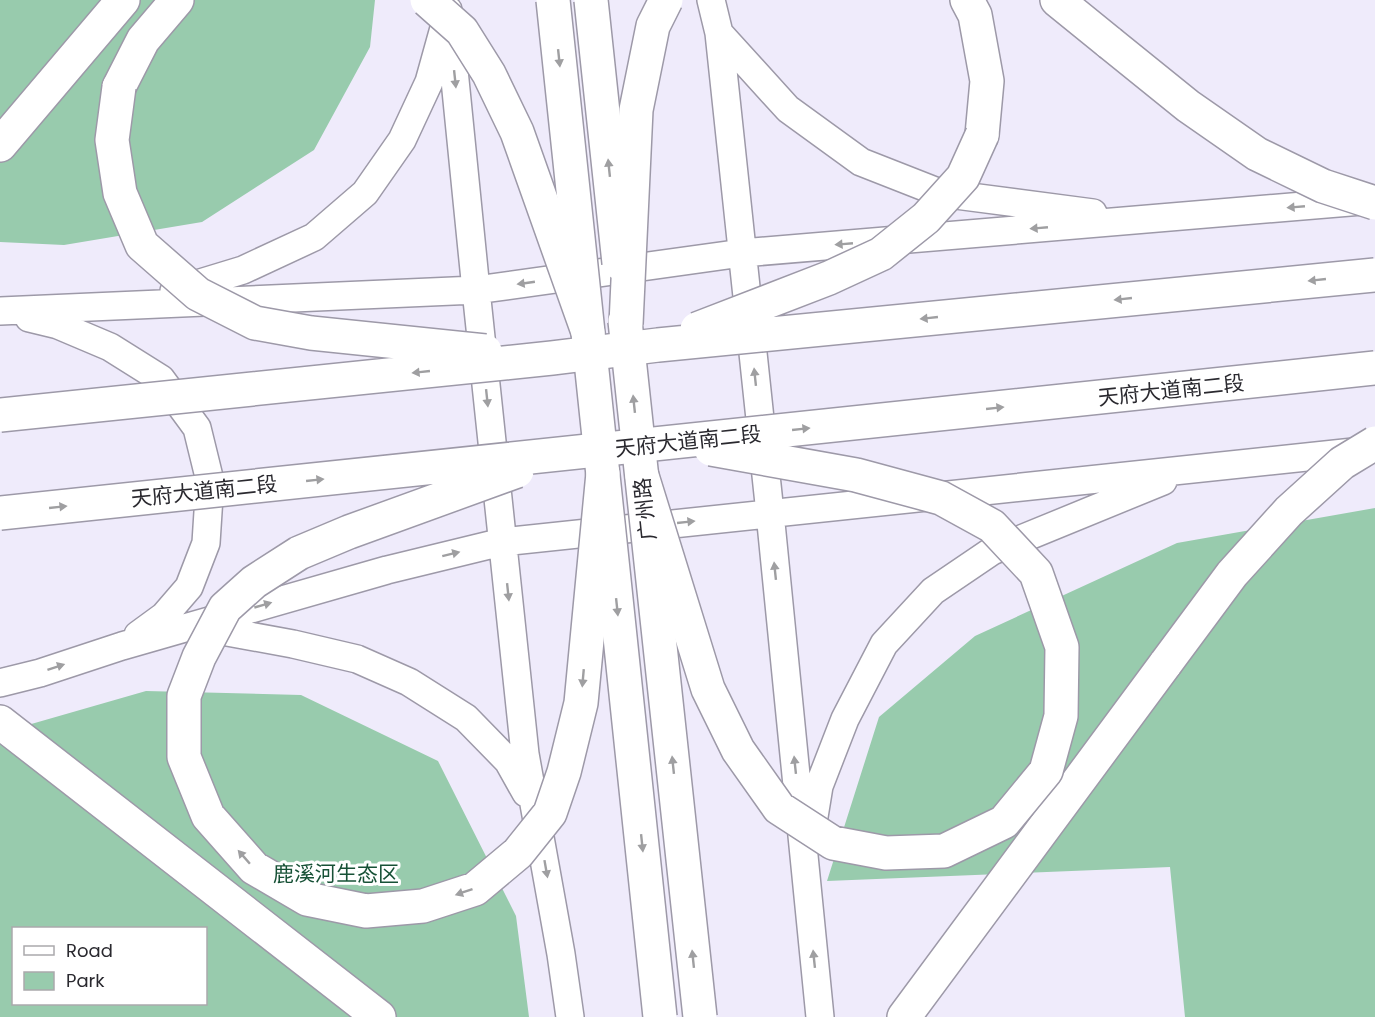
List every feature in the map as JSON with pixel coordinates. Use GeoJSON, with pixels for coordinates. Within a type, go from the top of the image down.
{"type":"FeatureCollection","features":[{"type":"Feature","properties":{"kind":"main road"},"geometry":{"type":"LineString","coordinates":[[0,145],[123,0]]}},
{"type":"Feature","properties":{"kind":"main road"},"geometry":{"type":"LineString","coordinates":[[177,0],[143,40],[119,87],[112,140],[120,193],[142,245],[198,294],[255,323],[311,333],[552,358]]}},
{"type":"Feature","properties":{"kind":"main road","name":"广州路"},"geometry":{"type":"LineString","coordinates":[[553,0],[660,1017]]}},
{"type":"Feature","properties":{"kind":"main road","name":"广州路"},"geometry":{"type":"LineString","coordinates":[[591,0],[700,1017]]}},
{"type":"Feature","properties":{"kind":"main road"},"geometry":{"type":"LineString","coordinates":[[626,324],[636,110],[653,26],[666,0]]}},
{"type":"Feature","properties":{"kind":"main road"},"geometry":{"type":"LineString","coordinates":[[658,345],[829,278],[881,254],[926,218],[963,177],[982,135],[987,81],[975,15],[967,0]]}},
{"type":"Feature","properties":{"kind":"main road"},"geometry":{"type":"LineString","coordinates":[[1057,0],[1188,106],[1257,153],[1323,186],[1375,202]]}},
{"type":"Feature","properties":{"kind":"main road"},"geometry":{"type":"LineString","coordinates":[[441,4],[462,31],[489,74],[513,122],[588,332]]}},
{"type":"Feature","properties":{"kind":"main road"},"geometry":{"type":"LineString","coordinates":[[0,415],[658,345],[1375,275]]}},
{"type":"Feature","properties":{"kind":"main road","name":"天府大道南二段"},"geometry":{"type":"LineString","coordinates":[[0,513],[1375,368]]}},
{"type":"Feature","properties":{"kind":"main road"},"geometry":{"type":"LineString","coordinates":[[642,476],[708,688],[738,750],[779,808],[833,843],[886,853],[944,851],[1004,822],[1046,771],[1061,716],[1062,647],[1036,573],[992,526],[941,498],[856,475],[673,442]]}},
{"type":"Feature","properties":{"kind":"main road"},"geometry":{"type":"LineString","coordinates":[[904,1017],[1232,574],[1297,503],[1342,463],[1375,443]]}},
{"type":"Feature","properties":{"kind":"main road"},"geometry":{"type":"LineString","coordinates":[[568,453],[349,532],[299,553],[254,582],[225,608],[199,657],[184,696],[184,757],[207,816],[254,868],[307,899],[366,911],[423,906],[475,888],[518,853],[550,813],[564,772],[581,703],[603,473]]}},
{"type":"Feature","properties":{"kind":"main road"},"geometry":{"type":"LineString","coordinates":[[0,722],[379,1017]]}},
{"type":"Feature","properties":{"kind":"street"},"geometry":{"type":"LineString","coordinates":[[711,0],[719,33],[820,1017]]}},
{"type":"Feature","properties":{"kind":"street"},"geometry":{"type":"LineString","coordinates":[[441,4],[476,290],[525,754],[570,1017]]}},
{"type":"Feature","properties":{"kind":"street"},"geometry":{"type":"LineString","coordinates":[[131,305],[243,270],[315,237],[365,193],[402,140],[429,81],[441,4]]}},
{"type":"Feature","properties":{"kind":"street"},"geometry":{"type":"LineString","coordinates":[[719,33],[788,110],[861,162],[940,194],[1147,219]]}},
{"type":"Feature","properties":{"kind":"street"},"geometry":{"type":"LineString","coordinates":[[0,311],[476,290],[742,253],[1375,202]]}},
{"type":"Feature","properties":{"kind":"street"},"geometry":{"type":"LineString","coordinates":[[0,311],[58,325],[110,347],[161,379],[197,428],[210,481],[206,543],[189,587],[165,616],[122,646]]}},
{"type":"Feature","properties":{"kind":"street"},"geometry":{"type":"LineString","coordinates":[[0,683],[387,570],[502,542],[1375,449]]}},
{"type":"Feature","properties":{"kind":"street"},"geometry":{"type":"LineString","coordinates":[[805,872],[819,786],[845,719],[884,644],[933,591],[992,551],[1190,469]]}},
{"type":"Feature","properties":{"kind":"street"},"geometry":{"type":"LineString","coordinates":[[193,626],[293,644],[357,659],[409,682],[466,718],[508,761],[534,806]]}},
{"type":"Feature","properties":{"kind":"green space"},"geometry":{"type":"Polygon","coordinates":[[[0,0],[375,0],[370,47],[314,150],[202,222],[64,245],[0,242],[0,0]]]}},
{"type":"Feature","properties":{"kind":"green space"},"geometry":{"type":"Polygon","coordinates":[[[1375,508],[1375,1017],[1185,1017],[1170,867],[827,881],[879,717],[975,636],[1177,543],[1375,508]]]}},
{"type":"Feature","properties":{"kind":"green space","name":"鹿溪河生态区"},"geometry":{"type":"Polygon","coordinates":[[[146,691],[301,695],[438,761],[516,916],[529,1017],[0,1017],[0,733],[146,691]]]}}]}
